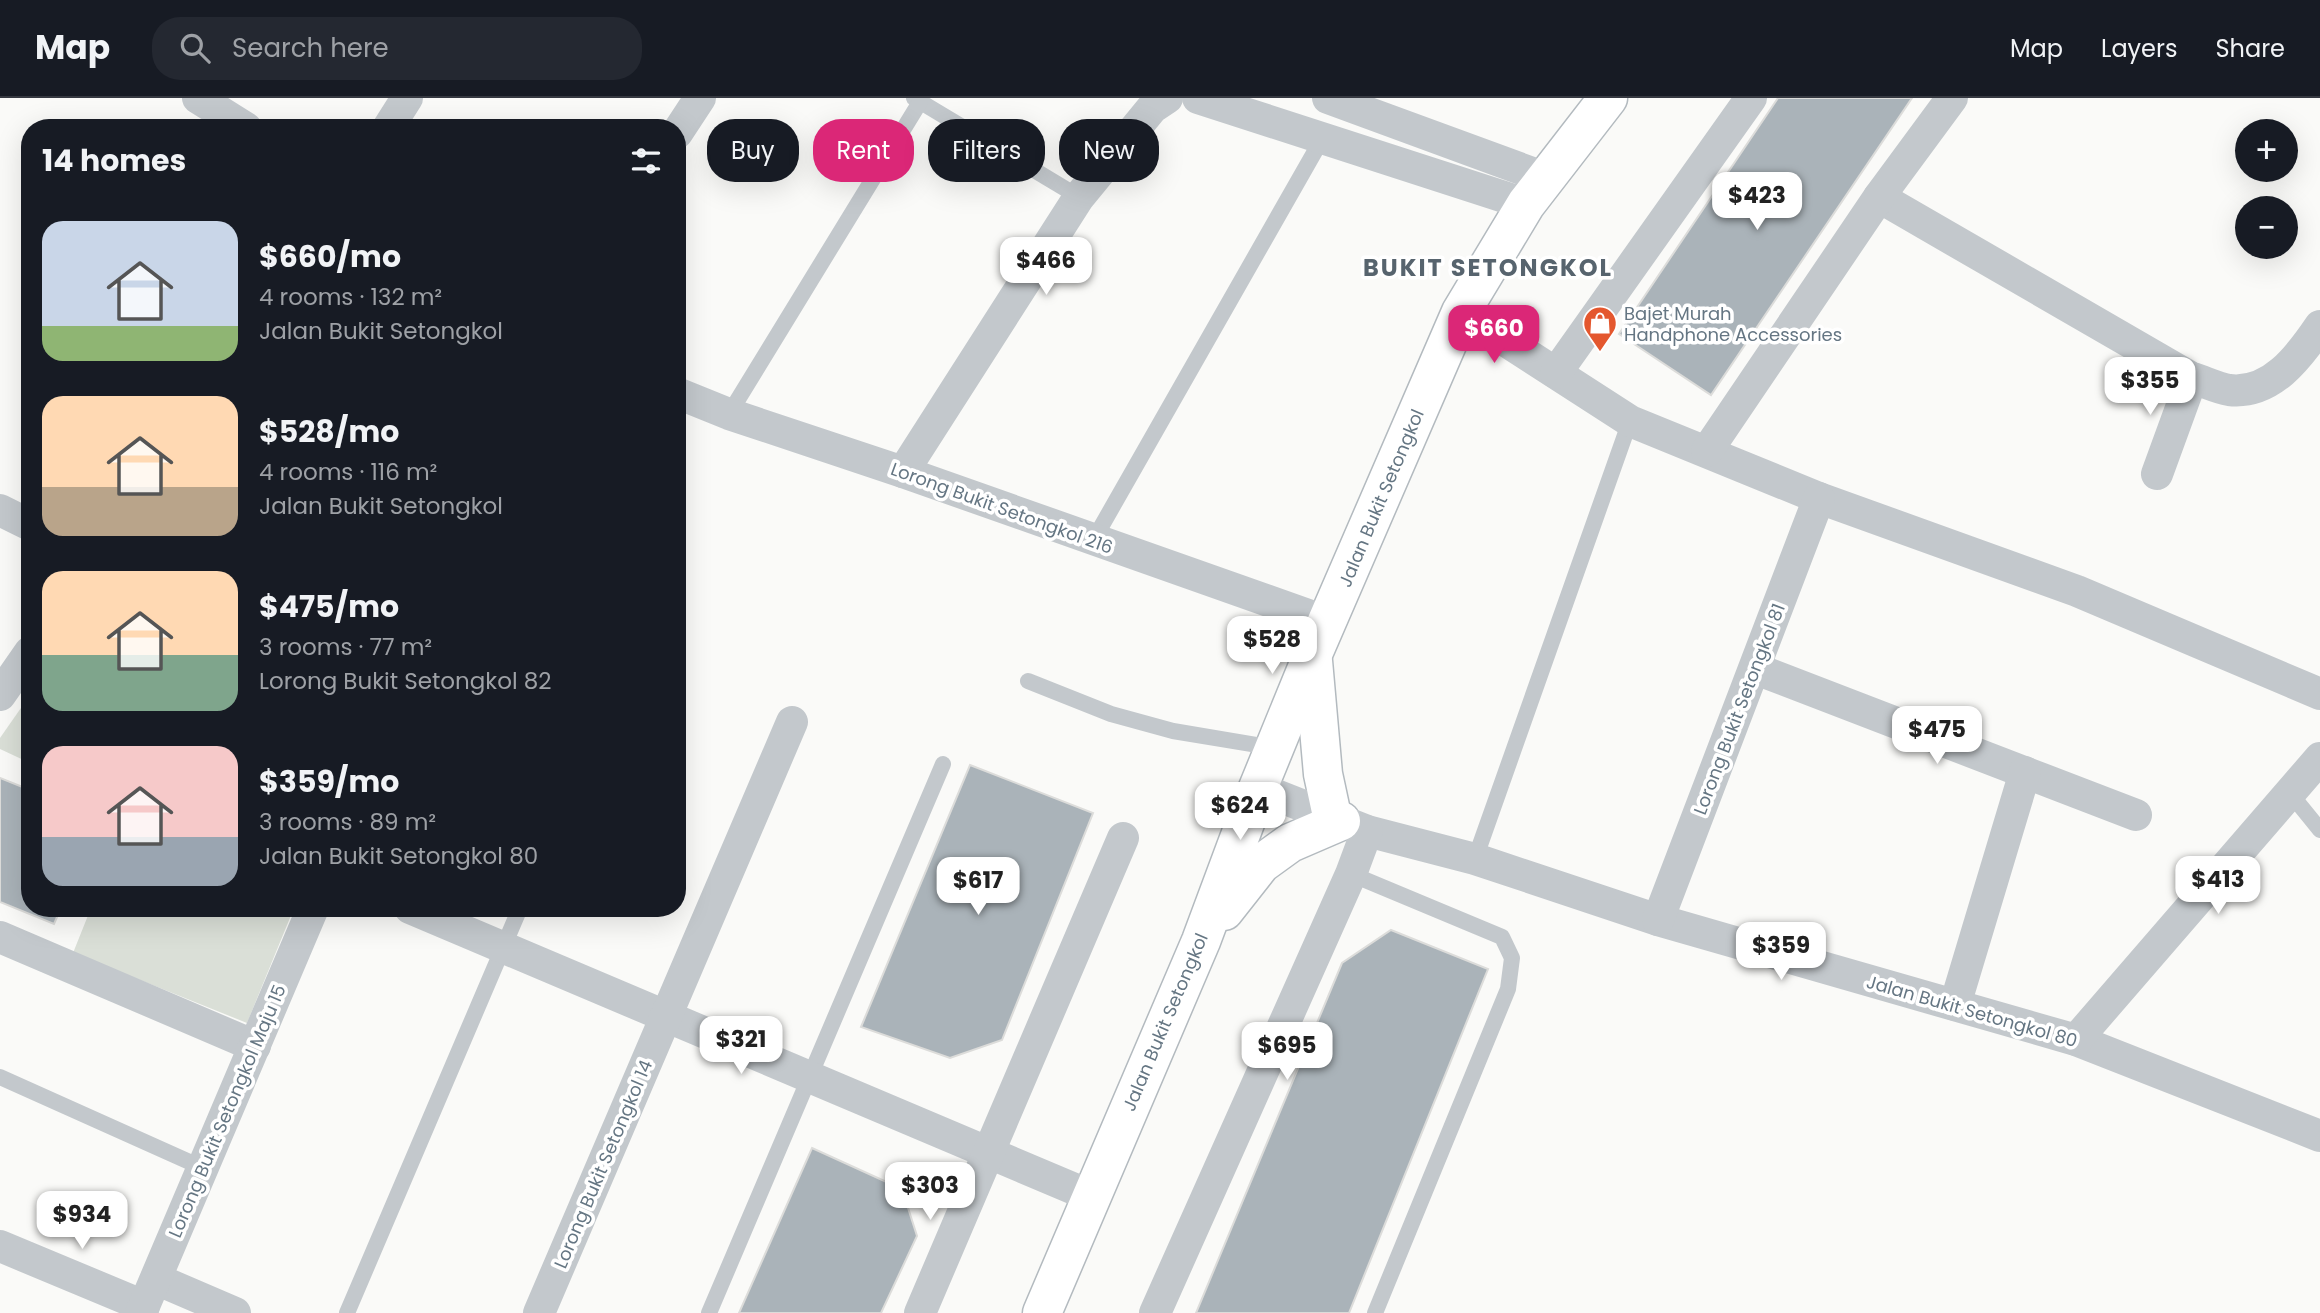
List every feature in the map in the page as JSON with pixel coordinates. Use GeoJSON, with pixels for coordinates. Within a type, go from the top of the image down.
{"type":"FeatureCollection","features":[{"type":"Feature","properties":{"kind":"street"},"geometry":{"type":"LineString","coordinates":[[198,98],[232,119]]}},
{"type":"Feature","properties":{"kind":"street"},"geometry":{"type":"LineString","coordinates":[[394,119],[407,98]]}},
{"type":"Feature","properties":{"kind":"street"},"geometry":{"type":"LineString","coordinates":[[686,119],[700,98]]}},
{"type":"Feature","properties":{"kind":"street"},"geometry":{"type":"LineString","coordinates":[[903,472],[1079,197],[1153,108],[1167,98]]}},
{"type":"Feature","properties":{"kind":"street"},"geometry":{"type":"LineString","coordinates":[[1198,98],[1322,139],[1536,191]]}},
{"type":"Feature","properties":{"kind":"street"},"geometry":{"type":"LineString","coordinates":[[1328,98],[1536,191]]}},
{"type":"Feature","properties":{"kind":"street","name":"Jalan Bukit Setongkol"},"geometry":{"type":"LineString","coordinates":[[1042,1313],[1201,941],[1258,788],[1320,639],[1461,312],[1536,191],[1608,98]]}},
{"type":"Feature","properties":{"kind":"street"},"geometry":{"type":"LineString","coordinates":[[1556,373],[1751,98]]}},
{"type":"Feature","properties":{"kind":"street"},"geometry":{"type":"LineString","coordinates":[[1707,451],[1879,197],[1952,98]]}},
{"type":"Feature","properties":{"kind":"street"},"geometry":{"type":"LineString","coordinates":[[1879,197],[2192,377],[2228,390],[2255,388],[2285,371],[2320,326]]}},
{"type":"Feature","properties":{"kind":"street"},"geometry":{"type":"LineString","coordinates":[[1461,312],[1630,421],[1819,498],[2077,591],[2320,694]]}},
{"type":"Feature","properties":{"kind":"street"},"geometry":{"type":"LineString","coordinates":[[2157,474],[2192,377]]}},
{"type":"Feature","properties":{"kind":"street","name":"Lorong Bukit Setongkol 216"},"geometry":{"type":"LineString","coordinates":[[686,397],[1093,541],[1320,639]]}},
{"type":"Feature","properties":{"kind":"street","name":"Lorong Bukit Setongkol 81"},"geometry":{"type":"LineString","coordinates":[[1658,920],[1819,498]]}},
{"type":"Feature","properties":{"kind":"street"},"geometry":{"type":"LineString","coordinates":[[0,510],[21,520]]}},
{"type":"Feature","properties":{"kind":"street"},"geometry":{"type":"LineString","coordinates":[[1154,1313],[1351,874],[1347,823],[1323,774],[1320,639]]}},
{"type":"Feature","properties":{"kind":"street"},"geometry":{"type":"LineString","coordinates":[[0,695],[21,665]]}},
{"type":"Feature","properties":{"kind":"street"},"geometry":{"type":"LineString","coordinates":[[1756,668],[2136,815]]}},
{"type":"Feature","properties":{"kind":"street","name":"Lorong Bukit Setongkol 14"},"geometry":{"type":"LineString","coordinates":[[539,1313],[792,722]]}},
{"type":"Feature","properties":{"kind":"street"},"geometry":{"type":"LineString","coordinates":[[2076,1040],[2320,758]]}},
{"type":"Feature","properties":{"kind":"street"},"geometry":{"type":"LineString","coordinates":[[1955,1005],[2025,772]]}},
{"type":"Feature","properties":{"kind":"street","name":"Jalan Bukit Setongkol 80"},"geometry":{"type":"LineString","coordinates":[[1258,788],[1347,823],[1475,859],[1658,920],[2076,1040],[2320,1136]]}},
{"type":"Feature","properties":{"kind":"street"},"geometry":{"type":"LineString","coordinates":[[1201,941],[1261,864],[1290,843],[1347,823]]}},
{"type":"Feature","properties":{"kind":"street"},"geometry":{"type":"LineString","coordinates":[[920,1313],[1123,838]]}},
{"type":"Feature","properties":{"kind":"street","name":"Lorong Bukit Setongkol Maju 15"},"geometry":{"type":"LineString","coordinates":[[147,1299],[309,917]]}},
{"type":"Feature","properties":{"kind":"street"},"geometry":{"type":"LineString","coordinates":[[431,917],[1091,1196]]}},
{"type":"Feature","properties":{"kind":"street"},"geometry":{"type":"LineString","coordinates":[[0,937],[255,1046]]}},
{"type":"Feature","properties":{"kind":"street"},"geometry":{"type":"LineString","coordinates":[[0,1246],[147,1299],[236,1313]]}},
{"type":"Feature","properties":{"kind":"lane"},"geometry":{"type":"LineString","coordinates":[[729,414],[917,100],[1079,197]]}},
{"type":"Feature","properties":{"kind":"lane"},"geometry":{"type":"LineString","coordinates":[[1093,541],[1322,139]]}},
{"type":"Feature","properties":{"kind":"lane"},"geometry":{"type":"LineString","coordinates":[[1475,859],[1630,421]]}},
{"type":"Feature","properties":{"kind":"lane"},"geometry":{"type":"LineString","coordinates":[[1028,681],[1111,714],[1173,731],[1275,748]]}},
{"type":"Feature","properties":{"kind":"lane"},"geometry":{"type":"LineString","coordinates":[[709,1313],[943,764]]}},
{"type":"Feature","properties":{"kind":"lane"},"geometry":{"type":"LineString","coordinates":[[2290,793],[2320,830]]}},
{"type":"Feature","properties":{"kind":"lane"},"geometry":{"type":"LineString","coordinates":[[1351,874],[1502,937],[1512,958],[1508,989],[1375,1313]]}},
{"type":"Feature","properties":{"kind":"lane"},"geometry":{"type":"LineString","coordinates":[[347,1313],[516,917]]}},
{"type":"Feature","properties":{"kind":"lane"},"geometry":{"type":"LineString","coordinates":[[0,1077],[203,1168]]}},
{"type":"Feature","properties":{"kind":"shaded area"},"geometry":{"type":"Polygon","coordinates":[[[21,708],[21,759],[0,749],[0,738],[21,708]]]}},
{"type":"Feature","properties":{"kind":"shaded area"},"geometry":{"type":"Polygon","coordinates":[[[87,917],[290,917],[247,1023],[73,953],[87,917]]]}},
{"type":"Feature","properties":{"kind":"building"},"geometry":{"type":"Polygon","coordinates":[[[1778,98],[1912,98],[1711,395],[1619,334],[1778,98]]]}},
{"type":"Feature","properties":{"kind":"building"},"geometry":{"type":"Polygon","coordinates":[[[970,765],[1093,813],[1002,1040],[950,1058],[861,1027],[970,765]]]}},
{"type":"Feature","properties":{"kind":"building"},"geometry":{"type":"Polygon","coordinates":[[[0,778],[21,786],[21,911],[0,902],[0,778]]]}},
{"type":"Feature","properties":{"kind":"building"},"geometry":{"type":"Polygon","coordinates":[[[37,917],[57,917],[54,924],[37,917]]]}},
{"type":"Feature","properties":{"kind":"building"},"geometry":{"type":"Polygon","coordinates":[[[1391,930],[1488,969],[1349,1313],[1196,1313],[1342,963],[1391,930]]]}},
{"type":"Feature","properties":{"kind":"building"},"geometry":{"type":"Polygon","coordinates":[[[812,1148],[902,1189],[917,1236],[881,1313],[739,1313],[812,1148]]]}},
{"type":"Feature","properties":{"kind":"place","name":"Bajet Murah Handphone Accessories"},"geometry":{"type":"Point","coordinates":[1600,353]}},
{"type":"Feature","properties":{"kind":"district","name":"BUKIT SETONGKOL"},"geometry":{"type":"Point","coordinates":[1488,267]}}]}
